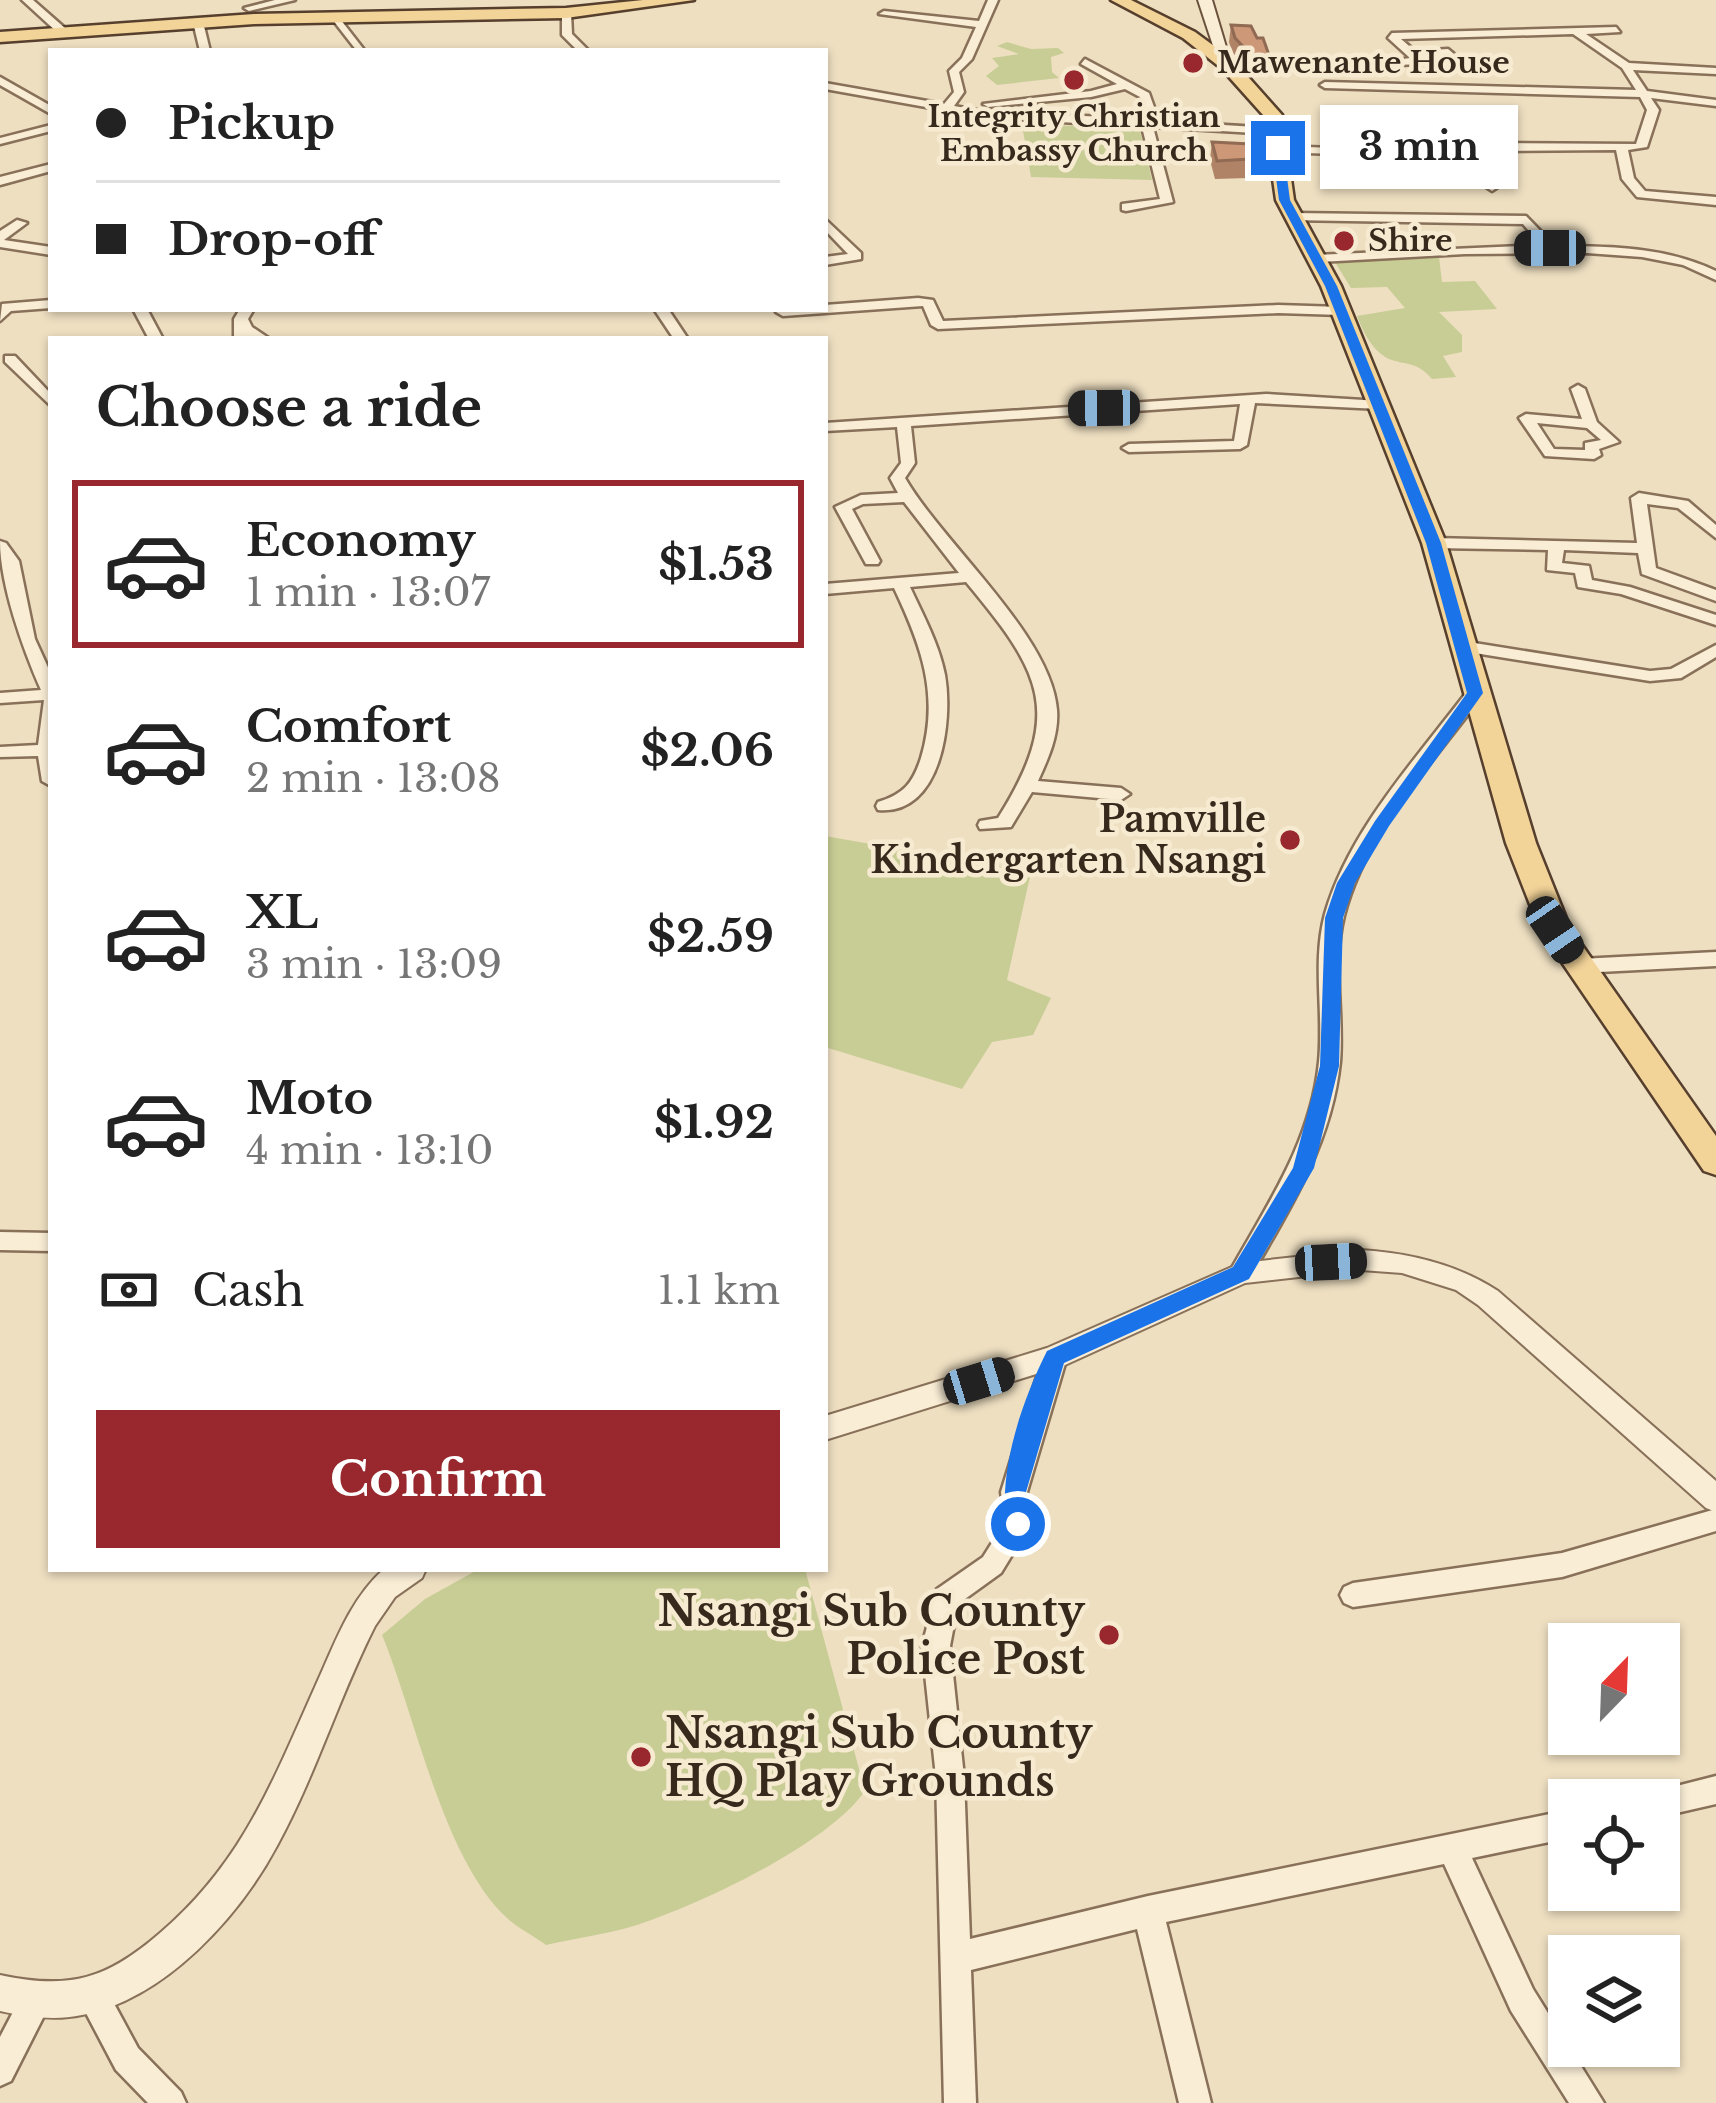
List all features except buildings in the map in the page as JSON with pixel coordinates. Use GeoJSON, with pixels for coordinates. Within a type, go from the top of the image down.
{"type":"FeatureCollection","features":[{"type":"Feature","properties":{"kind":"main road"},"geometry":{"type":"LineString","coordinates":[[0,37],[198,22],[252,13],[333,17],[566,13],[686,0]]}},
{"type":"Feature","properties":{"kind":"main road"},"geometry":{"type":"LineString","coordinates":[[1119,0],[1169,22],[1227,64],[1265,102],[1285,200],[1319,258],[1434,543],[1521,843],[1555,930],[1716,1162]]}},
{"type":"Feature","properties":{"kind":"main road"},"geometry":{"type":"LineString","coordinates":[[1205,0],[1227,64]]}},
{"type":"Feature","properties":{"kind":"street"},"geometry":{"type":"LineString","coordinates":[[27,0],[62,32]]}},
{"type":"Feature","properties":{"kind":"street"},"geometry":{"type":"LineString","coordinates":[[236,0],[252,13],[290,0]]}},
{"type":"Feature","properties":{"kind":"street"},"geometry":{"type":"LineString","coordinates":[[946,107],[959,92],[954,71],[967,58],[992,0]]}},
{"type":"Feature","properties":{"kind":"street"},"geometry":{"type":"LineString","coordinates":[[566,13],[567,35],[581,48]]}},
{"type":"Feature","properties":{"kind":"street"},"geometry":{"type":"LineString","coordinates":[[884,14],[981,24]]}},
{"type":"Feature","properties":{"kind":"street"},"geometry":{"type":"LineString","coordinates":[[333,17],[359,48]]}},
{"type":"Feature","properties":{"kind":"street"},"geometry":{"type":"LineString","coordinates":[[198,22],[204,48]]}},
{"type":"Feature","properties":{"kind":"street"},"geometry":{"type":"LineString","coordinates":[[1396,83],[1381,63],[1415,57],[1392,36],[1616,30]]}},
{"type":"Feature","properties":{"kind":"street"},"geometry":{"type":"LineString","coordinates":[[828,87],[1028,118],[1150,122],[1276,140],[1454,151],[1642,147],[1653,110],[1626,66],[1577,32]]}},
{"type":"Feature","properties":{"kind":"street"},"geometry":{"type":"LineString","coordinates":[[1084,62],[1145,95],[1167,202],[1126,207]]}},
{"type":"Feature","properties":{"kind":"street"},"geometry":{"type":"LineString","coordinates":[[1626,66],[1716,71]]}},
{"type":"Feature","properties":{"kind":"street"},"geometry":{"type":"LineString","coordinates":[[0,80],[48,109]]}},
{"type":"Feature","properties":{"kind":"street"},"geometry":{"type":"LineString","coordinates":[[1325,85],[1641,92],[1716,104]]}},
{"type":"Feature","properties":{"kind":"street"},"geometry":{"type":"LineString","coordinates":[[946,107],[1091,94],[1127,86]]}},
{"type":"Feature","properties":{"kind":"street"},"geometry":{"type":"LineString","coordinates":[[1436,113],[1454,151]]}},
{"type":"Feature","properties":{"kind":"street"},"geometry":{"type":"LineString","coordinates":[[0,141],[48,129]]}},
{"type":"Feature","properties":{"kind":"street"},"geometry":{"type":"LineString","coordinates":[[1349,130],[1444,131]]}},
{"type":"Feature","properties":{"kind":"street"},"geometry":{"type":"LineString","coordinates":[[1478,148],[1492,187]]}},
{"type":"Feature","properties":{"kind":"street"},"geometry":{"type":"LineString","coordinates":[[1622,150],[1636,192],[1716,201]]}},
{"type":"Feature","properties":{"kind":"street"},"geometry":{"type":"LineString","coordinates":[[0,181],[48,168]]}},
{"type":"Feature","properties":{"kind":"street"},"geometry":{"type":"LineString","coordinates":[[1293,217],[1526,220],[1550,248]]}},
{"type":"Feature","properties":{"kind":"street"},"geometry":{"type":"LineString","coordinates":[[0,240],[21,224]]}},
{"type":"Feature","properties":{"kind":"street"},"geometry":{"type":"LineString","coordinates":[[828,226],[857,256],[828,261]]}},
{"type":"Feature","properties":{"kind":"street"},"geometry":{"type":"LineString","coordinates":[[0,240],[46,247]]}},
{"type":"Feature","properties":{"kind":"street"},"geometry":{"type":"LineString","coordinates":[[1319,258],[1550,248],[1691,262],[1716,276]]}},
{"type":"Feature","properties":{"kind":"street"},"geometry":{"type":"LineString","coordinates":[[828,309],[928,303],[938,325],[1278,309],[1341,311]]}},
{"type":"Feature","properties":{"kind":"street"},"geometry":{"type":"LineString","coordinates":[[0,317],[7,307],[48,304]]}},
{"type":"Feature","properties":{"kind":"street"},"geometry":{"type":"LineString","coordinates":[[3,357],[48,399]]}},
{"type":"Feature","properties":{"kind":"street"},"geometry":{"type":"LineString","coordinates":[[1578,389],[1591,424],[1612,442],[1590,446],[1594,455],[1550,453],[1526,418],[1591,424]]}},
{"type":"Feature","properties":{"kind":"street"},"geometry":{"type":"LineString","coordinates":[[828,427],[1285,398],[1380,405]]}},
{"type":"Feature","properties":{"kind":"street"},"geometry":{"type":"LineString","coordinates":[[1129,448],[1240,445],[1248,400]]}},
{"type":"Feature","properties":{"kind":"street"},"geometry":{"type":"LineString","coordinates":[[903,420],[908,463],[897,478],[907,497],[980,587],[1044,682],[1047,730],[1027,787],[1004,823],[987,825]]}},
{"type":"Feature","properties":{"kind":"street"},"geometry":{"type":"LineString","coordinates":[[872,561],[843,507],[861,500],[907,497]]}},
{"type":"Feature","properties":{"kind":"street"},"geometry":{"type":"LineString","coordinates":[[1716,533],[1683,504],[1639,499],[1648,571],[1716,596]]}},
{"type":"Feature","properties":{"kind":"street"},"geometry":{"type":"LineString","coordinates":[[1434,543],[1643,548]]}},
{"type":"Feature","properties":{"kind":"street"},"geometry":{"type":"LineString","coordinates":[[1557,545],[1553,567],[1582,569],[1584,584],[1624,590],[1716,620]]}},
{"type":"Feature","properties":{"kind":"street"},"geometry":{"type":"LineString","coordinates":[[0,546],[10,561],[28,640],[48,689]]}},
{"type":"Feature","properties":{"kind":"street"},"geometry":{"type":"LineString","coordinates":[[828,589],[968,577]]}},
{"type":"Feature","properties":{"kind":"street"},"geometry":{"type":"LineString","coordinates":[[885,806],[910,799],[920,787],[942,708],[931,648],[900,583]]}},
{"type":"Feature","properties":{"kind":"street"},"geometry":{"type":"LineString","coordinates":[[28,640],[48,636]]}},
{"type":"Feature","properties":{"kind":"street"},"geometry":{"type":"LineString","coordinates":[[1462,646],[1650,676],[1675,674],[1716,650]]}},
{"type":"Feature","properties":{"kind":"street"},"geometry":{"type":"LineString","coordinates":[[1241,1273],[1303,1168],[1330,1066],[1334,918],[1346,883],[1381,824],[1475,693]]}},
{"type":"Feature","properties":{"kind":"street"},"geometry":{"type":"LineString","coordinates":[[0,698],[48,696]]}},
{"type":"Feature","properties":{"kind":"street"},"geometry":{"type":"LineString","coordinates":[[48,728],[48,762]]}},
{"type":"Feature","properties":{"kind":"street"},"geometry":{"type":"LineString","coordinates":[[0,752],[46,750]]}},
{"type":"Feature","properties":{"kind":"street"},"geometry":{"type":"LineString","coordinates":[[1027,787],[1121,794]]}},
{"type":"Feature","properties":{"kind":"street"},"geometry":{"type":"LineString","coordinates":[[1580,966],[1716,959]]}},
{"type":"Feature","properties":{"kind":"street"},"geometry":{"type":"LineString","coordinates":[[0,1240],[48,1242]]}},
{"type":"Feature","properties":{"kind":"street"},"geometry":{"type":"LineString","coordinates":[[828,1427],[1055,1357],[1241,1273],[1361,1261],[1402,1263],[1465,1283],[1488,1298],[1716,1499]]}},
{"type":"Feature","properties":{"kind":"street"},"geometry":{"type":"LineString","coordinates":[[960,2103],[950,1777],[936,1646],[946,1597],[992,1564],[1018,1524],[1014,1492],[1042,1387],[1055,1357]]}},
{"type":"Feature","properties":{"kind":"street"},"geometry":{"type":"LineString","coordinates":[[1353,1594],[1562,1565],[1716,1520]]}},
{"type":"Feature","properties":{"kind":"street"},"geometry":{"type":"LineString","coordinates":[[0,1993],[35,2002],[93,1996],[163,1953],[254,1854],[362,1622],[395,1576],[404,1572]]}},
{"type":"Feature","properties":{"kind":"street"},"geometry":{"type":"LineString","coordinates":[[1680,1798],[1716,1790]]}},
{"type":"Feature","properties":{"kind":"street"},"geometry":{"type":"LineString","coordinates":[[953,1959],[1148,1911],[1548,1829]]}},
{"type":"Feature","properties":{"kind":"street"},"geometry":{"type":"LineString","coordinates":[[1453,1850],[1522,2000],[1588,2103]]}},
{"type":"Feature","properties":{"kind":"street"},"geometry":{"type":"LineString","coordinates":[[1148,1911],[1195,2103]]}},
{"type":"Feature","properties":{"kind":"street"},"geometry":{"type":"LineString","coordinates":[[93,1996],[127,2059],[170,2103]]}},
{"type":"Feature","properties":{"kind":"street"},"geometry":{"type":"LineString","coordinates":[[0,2070],[35,2002]]}},
{"type":"Feature","properties":{"kind":"green space"},"geometry":{"type":"Polygon","coordinates":[[[1007,42],[1031,49],[1058,48],[1064,53],[1051,57],[1052,72],[1059,78],[997,85],[986,76],[999,66],[992,58],[1019,54],[997,46],[1007,42]]]}},
{"type":"Feature","properties":{"kind":"green space"},"geometry":{"type":"Polygon","coordinates":[[[1022,125],[1139,127],[1152,180],[1031,177],[1022,125]]]}},
{"type":"Feature","properties":{"kind":"green space"},"geometry":{"type":"Polygon","coordinates":[[[1439,257],[1442,282],[1475,281],[1497,309],[1439,312],[1462,335],[1462,352],[1443,356],[1456,377],[1432,379],[1423,370],[1376,350],[1357,316],[1405,308],[1387,287],[1351,288],[1333,259],[1439,257]]]}},
{"type":"Feature","properties":{"kind":"green space"},"geometry":{"type":"Polygon","coordinates":[[[828,837],[1031,872],[1007,980],[1051,998],[1033,1035],[992,1042],[962,1089],[828,1048],[828,837]]]}},
{"type":"Feature","properties":{"kind":"green space","name":"Nsangi Sub County HQ Play Grounds"},"geometry":{"type":"Polygon","coordinates":[[[474,1572],[806,1572],[865,1791],[822,1832],[727,1888],[637,1925],[546,1945],[507,1918],[485,1892],[465,1860],[433,1785],[382,1635],[425,1599],[474,1572]]]}},
{"type":"Feature","properties":{"kind":"place","name":"Mawenante House"},"geometry":{"type":"Point","coordinates":[1193,63]}},
{"type":"Feature","properties":{"kind":"place","name":"Integrity Christian Embassy Church"},"geometry":{"type":"Point","coordinates":[1074,80]}},
{"type":"Feature","properties":{"kind":"place","name":"Shire"},"geometry":{"type":"Point","coordinates":[1344,241]}},
{"type":"Feature","properties":{"kind":"place","name":"Pamville Kindergarten Nsangi"},"geometry":{"type":"Point","coordinates":[1290,840]}},
{"type":"Feature","properties":{"kind":"place","name":"Nsangi Sub County Police Post"},"geometry":{"type":"Point","coordinates":[1109,1635]}},
{"type":"Feature","properties":{"kind":"place","name":"Nsangi Sub County HQ Play Grounds"},"geometry":{"type":"Point","coordinates":[641,1757]}},
{"type":"Feature","properties":{"kind":"route"},"geometry":{"type":"LineString","coordinates":[[1018,1524],[1014,1492],[1042,1387],[1055,1357],[1241,1273],[1303,1168],[1330,1066],[1330,959],[1334,918],[1346,883],[1381,824],[1475,693],[1434,543],[1319,258],[1285,200],[1278,148]]}}]}
